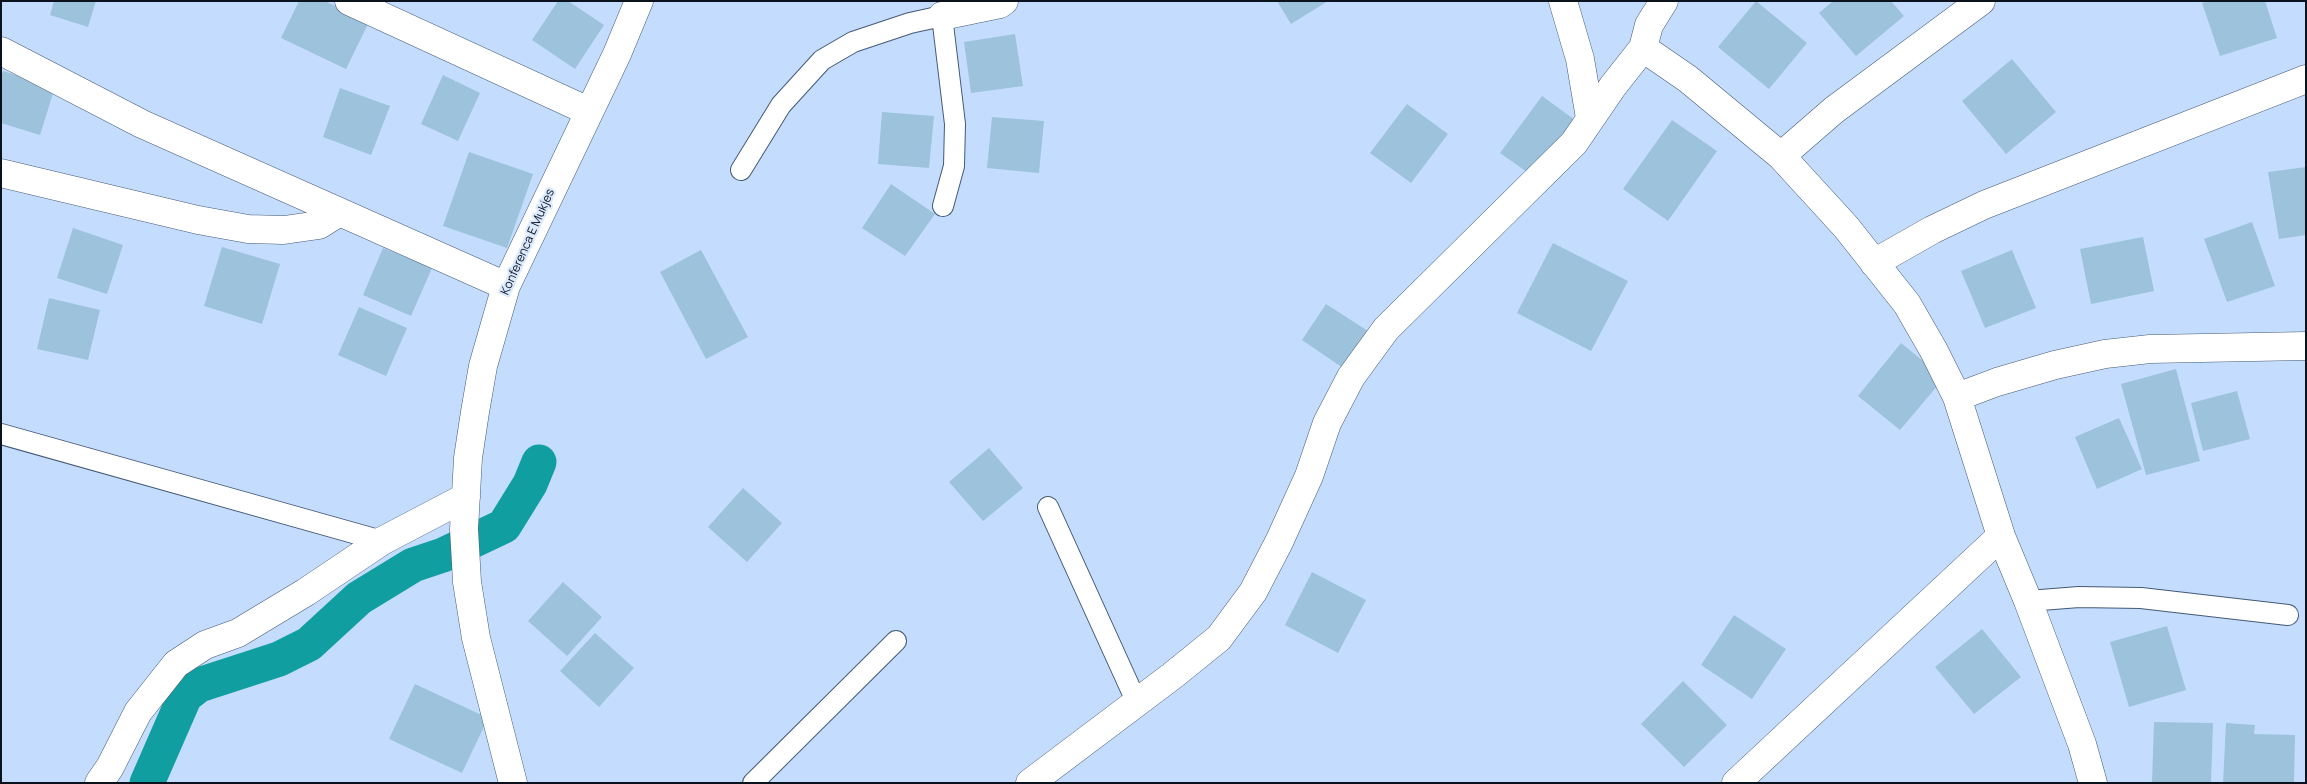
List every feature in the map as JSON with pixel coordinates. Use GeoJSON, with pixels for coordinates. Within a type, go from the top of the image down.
{"type":"FeatureCollection","features":[{"type":"Feature","properties":{"kind":"street"},"geometry":{"type":"LineString","coordinates":[[349,1],[588,111]]}},
{"type":"Feature","properties":{"kind":"street","name":"Konferenca E Mukjes"},"geometry":{"type":"LineString","coordinates":[[513,783],[476,638],[467,582],[464,528],[468,458],[483,366],[506,286],[588,111],[617,54],[639,1]]}},
{"type":"Feature","properties":{"kind":"street"},"geometry":{"type":"LineString","coordinates":[[942,16],[1000,4],[1004,1]]}},
{"type":"Feature","properties":{"kind":"street"},"geometry":{"type":"LineString","coordinates":[[1563,1],[1580,59],[1590,118]]}},
{"type":"Feature","properties":{"kind":"street"},"geometry":{"type":"LineString","coordinates":[[1030,783],[1137,703],[1219,638],[1253,592],[1309,476],[1327,423],[1351,376],[1386,328],[1574,143],[1590,118],[1643,48],[1648,26],[1664,1]]}},
{"type":"Feature","properties":{"kind":"street"},"geometry":{"type":"LineString","coordinates":[[1781,156],[1841,105],[1981,1]]}},
{"type":"Feature","properties":{"kind":"street"},"geometry":{"type":"LineString","coordinates":[[1643,48],[1688,79],[1781,156],[1846,227],[1907,304],[1934,351],[1956,397],[2001,536],[2028,601],[2082,744],[2093,783]]}},
{"type":"Feature","properties":{"kind":"street"},"geometry":{"type":"LineString","coordinates":[[1,51],[142,124],[338,213],[506,286]]}},
{"type":"Feature","properties":{"kind":"street"},"geometry":{"type":"LineString","coordinates":[[1874,264],[1932,230],[1984,204],[2306,79]]}},
{"type":"Feature","properties":{"kind":"street"},"geometry":{"type":"LineString","coordinates":[[1,173],[198,220],[248,229],[284,230],[318,225],[338,213]]}},
{"type":"Feature","properties":{"kind":"street"},"geometry":{"type":"LineString","coordinates":[[1956,397],[1997,382],[2055,365],[2106,354],[2150,349],[2306,346]]}},
{"type":"Feature","properties":{"kind":"street"},"geometry":{"type":"LineString","coordinates":[[99,783],[110,767],[138,712],[176,664],[205,645],[238,633],[306,592],[382,541],[466,497]]}},
{"type":"Feature","properties":{"kind":"street"},"geometry":{"type":"LineString","coordinates":[[1736,783],[2001,536]]}},
{"type":"Feature","properties":{"kind":"lane"},"geometry":{"type":"LineString","coordinates":[[741,170],[781,105],[822,60],[853,42],[910,23],[942,16],[956,124],[954,166],[943,206]]}},
{"type":"Feature","properties":{"kind":"lane"},"geometry":{"type":"LineString","coordinates":[[1,434],[382,541]]}},
{"type":"Feature","properties":{"kind":"lane"},"geometry":{"type":"LineString","coordinates":[[1048,507],[1137,703]]}},
{"type":"Feature","properties":{"kind":"lane"},"geometry":{"type":"LineString","coordinates":[[2028,601],[2079,597],[2141,598],[2288,615]]}},
{"type":"Feature","properties":{"kind":"lane"},"geometry":{"type":"LineString","coordinates":[[752,783],[896,641]]}},
{"type":"Feature","properties":{"kind":"building"},"geometry":{"type":"Polygon","coordinates":[[[54,1],[96,1],[88,27],[50,15],[54,1]]]}},
{"type":"Feature","properties":{"kind":"building"},"geometry":{"type":"Polygon","coordinates":[[[299,1],[325,1],[369,22],[346,69],[281,38],[299,1]]]}},
{"type":"Feature","properties":{"kind":"building"},"geometry":{"type":"Polygon","coordinates":[[[558,1],[568,1],[604,25],[575,69],[532,40],[558,1]]]}},
{"type":"Feature","properties":{"kind":"building"},"geometry":{"type":"Polygon","coordinates":[[[1277,1],[1328,1],[1291,24],[1277,1]]]}},
{"type":"Feature","properties":{"kind":"building"},"geometry":{"type":"Polygon","coordinates":[[[1756,1],[1807,43],[1769,89],[1718,47],[1756,1]]]}},
{"type":"Feature","properties":{"kind":"building"},"geometry":{"type":"Polygon","coordinates":[[[1833,1],[1891,1],[1904,16],[1856,56],[1819,13],[1833,1]]]}},
{"type":"Feature","properties":{"kind":"building"},"geometry":{"type":"Polygon","coordinates":[[[2208,1],[2265,1],[2277,38],[2220,56],[2202,3],[2208,1]]]}},
{"type":"Feature","properties":{"kind":"building"},"geometry":{"type":"Polygon","coordinates":[[[1015,34],[1023,86],[971,93],[964,42],[1015,34]]]}},
{"type":"Feature","properties":{"kind":"building"},"geometry":{"type":"Polygon","coordinates":[[[2012,59],[2056,112],[2006,154],[1962,101],[2012,59]]]}},
{"type":"Feature","properties":{"kind":"building"},"geometry":{"type":"Polygon","coordinates":[[[3,71],[55,87],[40,135],[1,123],[1,78],[3,71]]]}},
{"type":"Feature","properties":{"kind":"building"},"geometry":{"type":"Polygon","coordinates":[[[443,75],[480,93],[458,141],[421,124],[443,75]]]}},
{"type":"Feature","properties":{"kind":"building"},"geometry":{"type":"Polygon","coordinates":[[[340,88],[390,106],[371,155],[323,137],[340,88]]]}},
{"type":"Feature","properties":{"kind":"building"},"geometry":{"type":"Polygon","coordinates":[[[1542,96],[1575,120],[1534,177],[1500,153],[1542,96]]]}},
{"type":"Feature","properties":{"kind":"building"},"geometry":{"type":"Polygon","coordinates":[[[1407,104],[1448,134],[1411,183],[1370,153],[1407,104]]]}},
{"type":"Feature","properties":{"kind":"building"},"geometry":{"type":"Polygon","coordinates":[[[882,112],[934,116],[929,168],[878,164],[882,112]]]}},
{"type":"Feature","properties":{"kind":"building"},"geometry":{"type":"Polygon","coordinates":[[[992,117],[1044,121],[1039,173],[987,168],[992,117]]]}},
{"type":"Feature","properties":{"kind":"building"},"geometry":{"type":"Polygon","coordinates":[[[1672,120],[1717,151],[1668,221],[1623,189],[1672,120]]]}},
{"type":"Feature","properties":{"kind":"building"},"geometry":{"type":"Polygon","coordinates":[[[469,152],[533,174],[507,248],[443,226],[469,152]]]}},
{"type":"Feature","properties":{"kind":"building"},"geometry":{"type":"Polygon","coordinates":[[[2306,167],[2306,235],[2279,239],[2268,172],[2306,167]]]}},
{"type":"Feature","properties":{"kind":"building"},"geometry":{"type":"Polygon","coordinates":[[[891,184],[935,214],[905,256],[862,228],[891,184]]]}},
{"type":"Feature","properties":{"kind":"building"},"geometry":{"type":"Polygon","coordinates":[[[2252,222],[2275,286],[2227,302],[2204,239],[2252,222]]]}},
{"type":"Feature","properties":{"kind":"building"},"geometry":{"type":"Polygon","coordinates":[[[73,228],[123,245],[107,294],[57,278],[73,228]]]}},
{"type":"Feature","properties":{"kind":"building"},"geometry":{"type":"Polygon","coordinates":[[[2143,237],[2154,291],[2091,304],[2080,249],[2143,237]]]}},
{"type":"Feature","properties":{"kind":"building"},"geometry":{"type":"Polygon","coordinates":[[[1553,243],[1628,281],[1591,351],[1517,313],[1553,243]]]}},
{"type":"Feature","properties":{"kind":"building"},"geometry":{"type":"Polygon","coordinates":[[[222,247],[280,264],[262,324],[204,306],[222,247]]]}},
{"type":"Feature","properties":{"kind":"building"},"geometry":{"type":"Polygon","coordinates":[[[383,248],[432,268],[411,316],[363,295],[383,248]]]}},
{"type":"Feature","properties":{"kind":"building"},"geometry":{"type":"Polygon","coordinates":[[[701,250],[748,337],[706,359],[660,272],[701,250]]]}},
{"type":"Feature","properties":{"kind":"building"},"geometry":{"type":"Polygon","coordinates":[[[2012,250],[2036,308],[1985,328],[1961,271],[2012,250]]]}},
{"type":"Feature","properties":{"kind":"building"},"geometry":{"type":"Polygon","coordinates":[[[49,298],[100,310],[88,360],[37,349],[49,298]]]}},
{"type":"Feature","properties":{"kind":"building"},"geometry":{"type":"Polygon","coordinates":[[[1326,304],[1368,331],[1343,368],[1302,340],[1326,304]]]}},
{"type":"Feature","properties":{"kind":"building"},"geometry":{"type":"Polygon","coordinates":[[[359,307],[407,328],[386,376],[338,355],[359,307]]]}},
{"type":"Feature","properties":{"kind":"building"},"geometry":{"type":"Polygon","coordinates":[[[1901,343],[1944,378],[1900,430],[1858,396],[1901,343]]]}},
{"type":"Feature","properties":{"kind":"building"},"geometry":{"type":"Polygon","coordinates":[[[2176,369],[2200,461],[2146,475],[2121,384],[2176,369]]]}},
{"type":"Feature","properties":{"kind":"building"},"geometry":{"type":"Polygon","coordinates":[[[2237,391],[2250,439],[2203,451],[2191,403],[2237,391]]]}},
{"type":"Feature","properties":{"kind":"building"},"geometry":{"type":"Polygon","coordinates":[[[2119,418],[2142,469],[2097,489],[2075,437],[2119,418]]]}},
{"type":"Feature","properties":{"kind":"building"},"geometry":{"type":"Polygon","coordinates":[[[989,448],[1023,488],[983,521],[949,482],[989,448]]]}},
{"type":"Feature","properties":{"kind":"building"},"geometry":{"type":"Polygon","coordinates":[[[743,488],[782,523],[747,562],[708,527],[743,488]]]}},
{"type":"Feature","properties":{"kind":"building"},"geometry":{"type":"Polygon","coordinates":[[[1312,572],[1366,600],[1338,653],[1285,625],[1312,572]]]}},
{"type":"Feature","properties":{"kind":"building"},"geometry":{"type":"Polygon","coordinates":[[[563,582],[602,617],[567,656],[528,621],[563,582]]]}},
{"type":"Feature","properties":{"kind":"building"},"geometry":{"type":"Polygon","coordinates":[[[1734,615],[1786,649],[1752,699],[1701,665],[1734,615]]]}},
{"type":"Feature","properties":{"kind":"building"},"geometry":{"type":"Polygon","coordinates":[[[2167,626],[2186,690],[2129,707],[2110,642],[2167,626]]]}},
{"type":"Feature","properties":{"kind":"building"},"geometry":{"type":"Polygon","coordinates":[[[1982,629],[2021,677],[1974,714],[1935,667],[1982,629]]]}},
{"type":"Feature","properties":{"kind":"building"},"geometry":{"type":"Polygon","coordinates":[[[595,633],[634,668],[599,707],[560,671],[595,633]]]}},
{"type":"Feature","properties":{"kind":"building"},"geometry":{"type":"Polygon","coordinates":[[[1683,681],[1727,725],[1684,767],[1641,724],[1683,681]]]}},
{"type":"Feature","properties":{"kind":"building"},"geometry":{"type":"Polygon","coordinates":[[[415,684],[488,718],[462,773],[389,739],[415,684]]]}},
{"type":"Feature","properties":{"kind":"building"},"geometry":{"type":"Polygon","coordinates":[[[2154,722],[2213,723],[2211,783],[2152,783],[2154,722]]]}},
{"type":"Feature","properties":{"kind":"building"},"geometry":{"type":"Polygon","coordinates":[[[2226,723],[2255,725],[2254,734],[2295,735],[2294,783],[2223,783],[2226,723]]]}},
{"type":"Feature","properties":{"kind":"waterway"},"geometry":{"type":"LineString","coordinates":[[147,783],[185,696],[199,685],[279,659],[309,644],[359,598],[413,565],[443,555],[504,526],[530,484],[539,462]]}}]}
